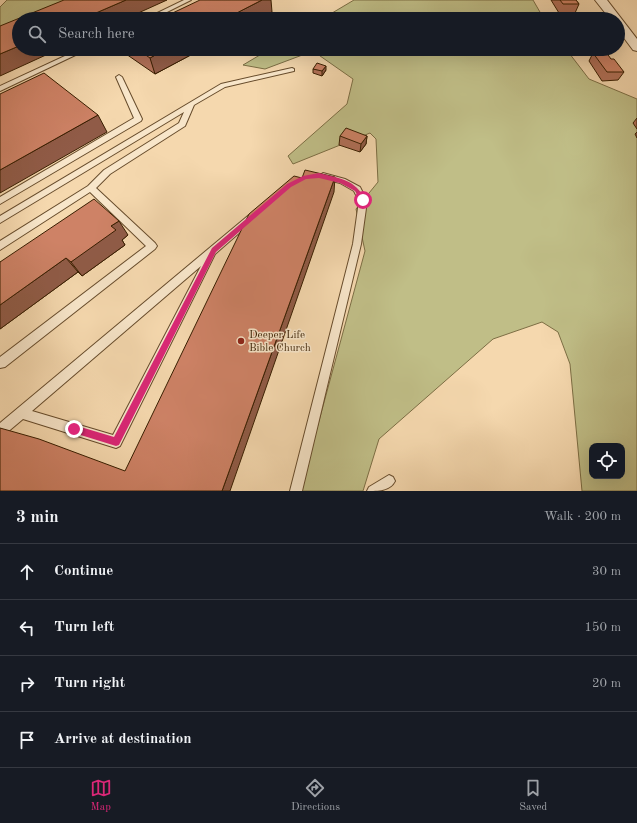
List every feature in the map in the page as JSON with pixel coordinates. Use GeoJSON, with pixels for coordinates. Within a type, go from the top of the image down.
{"type":"FeatureCollection","features":[{"type":"Feature","properties":{"kind":"street"},"geometry":{"type":"LineString","coordinates":[[601,0],[610,12]]}},
{"type":"Feature","properties":{"kind":"street"},"geometry":{"type":"LineString","coordinates":[[625,31],[637,47]]}},
{"type":"Feature","properties":{"kind":"lane"},"geometry":{"type":"LineString","coordinates":[[163,12],[188,0]]}},
{"type":"Feature","properties":{"kind":"lane"},"geometry":{"type":"LineString","coordinates":[[0,89],[69,56]]}},
{"type":"Feature","properties":{"kind":"lane"},"geometry":{"type":"LineString","coordinates":[[0,220],[222,85],[292,70]]}},
{"type":"Feature","properties":{"kind":"lane"},"geometry":{"type":"LineString","coordinates":[[0,201],[138,119],[119,77]]}},
{"type":"Feature","properties":{"kind":"lane"},"geometry":{"type":"LineString","coordinates":[[0,246],[91,188],[107,172],[182,124],[192,103]]}},
{"type":"Feature","properties":{"kind":"lane"},"geometry":{"type":"LineString","coordinates":[[296,491],[357,244],[363,200],[357,189],[342,181],[312,176]]}},
{"type":"Feature","properties":{"kind":"lane"},"geometry":{"type":"LineString","coordinates":[[1,363],[152,246],[91,188]]}},
{"type":"Feature","properties":{"kind":"lane"},"geometry":{"type":"LineString","coordinates":[[0,431],[260,210]]}},
{"type":"Feature","properties":{"kind":"lane"},"geometry":{"type":"LineString","coordinates":[[21,413],[116,442],[214,250]]}},
{"type":"Feature","properties":{"kind":"lane"},"geometry":{"type":"LineString","coordinates":[[373,491],[389,481]]}},
{"type":"Feature","properties":{"kind":"shaded area"},"geometry":{"type":"Polygon","coordinates":[[[7,0],[70,0],[38,12],[12,12],[12,23],[0,29],[0,7],[7,0]]]}},
{"type":"Feature","properties":{"kind":"shaded area"},"geometry":{"type":"Polygon","coordinates":[[[354,0],[533,0],[540,12],[334,12],[354,0]]]}},
{"type":"Feature","properties":{"kind":"shaded area"},"geometry":{"type":"Polygon","coordinates":[[[258,56],[300,56],[265,69],[243,65],[258,56]]]}},
{"type":"Feature","properties":{"kind":"shaded area"},"geometry":{"type":"Polygon","coordinates":[[[320,56],[571,56],[589,79],[637,99],[637,491],[582,491],[570,364],[558,332],[542,322],[493,339],[379,439],[363,491],[300,491],[365,251],[356,209],[378,182],[376,139],[370,133],[293,164],[288,156],[347,104],[353,79],[320,56]]]}},
{"type":"Feature","properties":{"kind":"building"},"geometry":{"type":"Polygon","coordinates":[[[64,0],[126,0],[98,12],[34,12],[64,0]]]}},
{"type":"Feature","properties":{"kind":"building"},"geometry":{"type":"Polygon","coordinates":[[[200,0],[262,0],[239,12],[175,12],[200,0]]]}},
{"type":"Feature","properties":{"kind":"building"},"geometry":{"type":"Polygon","coordinates":[[[560,0],[576,0],[579,4],[563,4],[560,0]]]}},
{"type":"Feature","properties":{"kind":"building"},"geometry":{"type":"Polygon","coordinates":[[[12,21],[12,49],[0,54],[0,26],[12,21]]]}},
{"type":"Feature","properties":{"kind":"building"},"geometry":{"type":"Polygon","coordinates":[[[595,56],[609,56],[611,59],[614,59],[624,72],[607,72],[595,56]]]}},
{"type":"Feature","properties":{"kind":"building"},"geometry":{"type":"Polygon","coordinates":[[[317,63],[326,66],[322,71],[313,69],[317,63]]]}},
{"type":"Feature","properties":{"kind":"building"},"geometry":{"type":"Polygon","coordinates":[[[44,73],[98,115],[0,170],[0,94],[44,73]]]}},
{"type":"Feature","properties":{"kind":"building"},"geometry":{"type":"Polygon","coordinates":[[[346,128],[367,136],[361,144],[340,136],[346,128]]]}},
{"type":"Feature","properties":{"kind":"building"},"geometry":{"type":"Polygon","coordinates":[[[305,170],[335,177],[222,491],[0,491],[0,428],[39,439],[125,471],[249,214],[294,176],[302,178],[305,170]]]}},
{"type":"Feature","properties":{"kind":"building"},"geometry":{"type":"Polygon","coordinates":[[[94,199],[119,221],[111,226],[116,230],[71,262],[66,258],[0,305],[0,262],[94,199]]]}},
{"type":"Feature","properties":{"kind":"place","name":"Deeper Life Bible Church"},"geometry":{"type":"Point","coordinates":[241,341]}},
{"type":"Feature","properties":{"kind":"route"},"geometry":{"type":"LineString","coordinates":[[74,429],[116,442],[214,250],[289,185],[305,177],[319,176],[342,181],[357,189],[363,200]]}}]}
